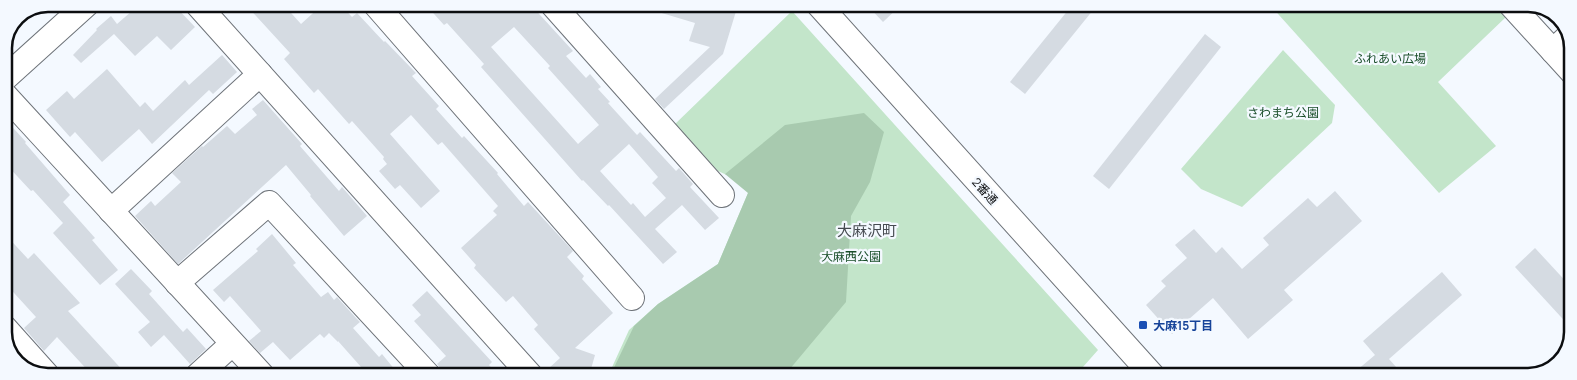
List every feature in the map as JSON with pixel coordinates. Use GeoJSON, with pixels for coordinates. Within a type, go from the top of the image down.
{"type":"FeatureCollection","features":[{"type":"Feature","properties":{"kind":"street"},"geometry":{"type":"LineString","coordinates":[[12,72],[77,13]]}},
{"type":"Feature","properties":{"kind":"street"},"geometry":{"type":"LineString","coordinates":[[205,13],[524,368]]}},
{"type":"Feature","properties":{"kind":"street"},"geometry":{"type":"LineString","coordinates":[[383,13],[632,298]]}},
{"type":"Feature","properties":{"kind":"street"},"geometry":{"type":"LineString","coordinates":[[560,13],[722,195]]}},
{"type":"Feature","properties":{"kind":"street","name":"2番通"},"geometry":{"type":"LineString","coordinates":[[826,13],[1146,368]]}},
{"type":"Feature","properties":{"kind":"street"},"geometry":{"type":"LineString","coordinates":[[1522,13],[1561,43]]}},
{"type":"Feature","properties":{"kind":"street"},"geometry":{"type":"LineString","coordinates":[[111,211],[260,74]]}},
{"type":"Feature","properties":{"kind":"street"},"geometry":{"type":"LineString","coordinates":[[12,103],[254,368]]}},
{"type":"Feature","properties":{"kind":"street"},"geometry":{"type":"LineString","coordinates":[[177,284],[269,203],[422,368]]}},
{"type":"Feature","properties":{"kind":"street"},"geometry":{"type":"LineString","coordinates":[[14,338],[39,367]]}},
{"type":"Feature","properties":{"kind":"street"},"geometry":{"type":"LineString","coordinates":[[206,368],[232,344]]}},
{"type":"Feature","properties":{"kind":"green space","name":"大麻西公園"},"geometry":{"type":"Polygon","coordinates":[[[790,13],[794,13],[1098,350],[1082,368],[612,368],[629,330],[658,304],[718,264],[751,186],[718,171],[674,125],[790,13]]]}},
{"type":"Feature","properties":{"kind":"green space","name":"ふれあい広場"},"geometry":{"type":"Polygon","coordinates":[[[1277,13],[1502,13],[1506,17],[1438,82],[1496,146],[1439,193],[1277,13]]]}},
{"type":"Feature","properties":{"kind":"green space","name":"さわまち公園"},"geometry":{"type":"Polygon","coordinates":[[[1283,50],[1335,105],[1332,123],[1242,207],[1201,189],[1181,169],[1283,50]]]}},
{"type":"Feature","properties":{"kind":"green space"},"geometry":{"type":"Polygon","coordinates":[[[864,113],[884,132],[870,182],[851,216],[846,302],[791,368],[614,368],[634,326],[658,304],[718,264],[748,193],[725,174],[785,125],[864,113]]]}},
{"type":"Feature","properties":{"kind":"building"},"geometry":{"type":"Polygon","coordinates":[[[130,13],[182,13],[195,27],[171,50],[157,36],[135,56],[114,34],[81,63],[73,55],[96,29],[111,16],[117,24],[130,13]]]}},
{"type":"Feature","properties":{"kind":"building"},"geometry":{"type":"Polygon","coordinates":[[[253,13],[291,13],[301,24],[313,13],[348,13],[352,17],[357,13],[416,73],[412,76],[439,106],[436,109],[462,138],[464,136],[498,173],[524,206],[528,202],[573,251],[567,257],[584,276],[582,279],[613,313],[575,348],[595,355],[591,368],[549,368],[560,358],[534,329],[538,325],[513,296],[506,302],[474,268],[476,265],[461,248],[497,215],[493,211],[498,206],[442,142],[438,145],[411,115],[390,134],[440,191],[421,208],[400,185],[395,189],[379,171],[387,164],[383,159],[384,157],[352,121],[349,124],[318,89],[314,93],[284,59],[290,53],[253,13]]]}},
{"type":"Feature","properties":{"kind":"building"},"geometry":{"type":"Polygon","coordinates":[[[433,13],[538,13],[573,51],[566,56],[586,78],[590,74],[601,87],[598,89],[610,102],[608,103],[637,135],[640,132],[676,171],[679,168],[693,184],[690,187],[719,218],[705,230],[682,205],[655,229],[677,252],[663,264],[609,205],[582,181],[481,67],[484,64],[447,23],[444,25],[433,13]],[[514,27],[491,47],[578,144],[599,125],[548,68],[550,66],[514,27]],[[629,144],[600,171],[631,205],[633,203],[645,217],[666,198],[652,183],[658,177],[629,144]]]}},
{"type":"Feature","properties":{"kind":"building"},"geometry":{"type":"Polygon","coordinates":[[[662,13],[735,13],[723,54],[664,109],[655,99],[710,47],[689,41],[695,23],[662,13]]]}},
{"type":"Feature","properties":{"kind":"building"},"geometry":{"type":"Polygon","coordinates":[[[874,13],[892,13],[883,22],[874,13]]]}},
{"type":"Feature","properties":{"kind":"building"},"geometry":{"type":"Polygon","coordinates":[[[1066,13],[1091,13],[1025,94],[1010,82],[1066,13]]]}},
{"type":"Feature","properties":{"kind":"building"},"geometry":{"type":"Polygon","coordinates":[[[1205,34],[1221,47],[1109,189],[1093,176],[1205,34]]]}},
{"type":"Feature","properties":{"kind":"building"},"geometry":{"type":"Polygon","coordinates":[[[222,55],[237,72],[213,94],[209,90],[152,144],[139,129],[102,162],[75,132],[70,137],[46,110],[67,91],[74,99],[107,69],[140,107],[145,102],[153,111],[185,80],[189,85],[222,55]]]}},
{"type":"Feature","properties":{"kind":"building"},"geometry":{"type":"Polygon","coordinates":[[[263,100],[302,144],[300,146],[339,191],[342,187],[367,216],[344,236],[286,165],[178,264],[135,216],[151,201],[155,206],[181,182],[172,173],[202,146],[227,126],[235,134],[257,115],[252,109],[263,100]]]}},
{"type":"Feature","properties":{"kind":"building"},"geometry":{"type":"Polygon","coordinates":[[[12,127],[70,195],[63,202],[95,238],[92,240],[118,270],[100,285],[53,233],[63,223],[33,190],[31,191],[12,171],[12,127]]]}},
{"type":"Feature","properties":{"kind":"building"},"geometry":{"type":"Polygon","coordinates":[[[1335,191],[1362,221],[1284,290],[1293,300],[1248,339],[1213,298],[1172,334],[1146,305],[1166,286],[1161,281],[1187,258],[1175,245],[1194,229],[1216,253],[1222,247],[1242,269],[1269,245],[1263,238],[1308,198],[1317,207],[1335,191]]]}},
{"type":"Feature","properties":{"kind":"building"},"geometry":{"type":"Polygon","coordinates":[[[272,234],[296,263],[293,265],[321,297],[328,292],[334,300],[337,297],[360,322],[353,328],[379,357],[382,354],[393,368],[362,368],[329,333],[324,338],[320,334],[290,360],[273,342],[260,353],[249,341],[261,331],[230,296],[224,302],[213,290],[258,251],[256,249],[272,234]]]}},
{"type":"Feature","properties":{"kind":"building"},"geometry":{"type":"Polygon","coordinates":[[[13,242],[28,259],[34,253],[80,303],[68,311],[121,368],[86,368],[57,337],[44,351],[24,328],[36,317],[13,292],[13,242]]]}},
{"type":"Feature","properties":{"kind":"building"},"geometry":{"type":"Polygon","coordinates":[[[1535,248],[1564,279],[1564,320],[1515,267],[1535,248]]]}},
{"type":"Feature","properties":{"kind":"building"},"geometry":{"type":"Polygon","coordinates":[[[131,269],[152,291],[149,294],[183,332],[187,328],[206,349],[190,364],[164,335],[151,347],[138,332],[150,322],[115,284],[131,269]]]}},
{"type":"Feature","properties":{"kind":"building"},"geometry":{"type":"Polygon","coordinates":[[[1442,272],[1462,295],[1389,359],[1397,368],[1360,368],[1375,355],[1363,341],[1442,272]]]}},
{"type":"Feature","properties":{"kind":"building"},"geometry":{"type":"Polygon","coordinates":[[[427,291],[492,362],[489,365],[492,368],[440,368],[437,364],[446,356],[414,321],[421,315],[412,305],[427,291]]]}},
{"type":"Feature","properties":{"kind":"place","name":"大麻15丁目"},"geometry":{"type":"Point","coordinates":[1143,325]}},
{"type":"Feature","properties":{"kind":"district","name":"大麻沢町"},"geometry":{"type":"Point","coordinates":[867,230]}}]}
